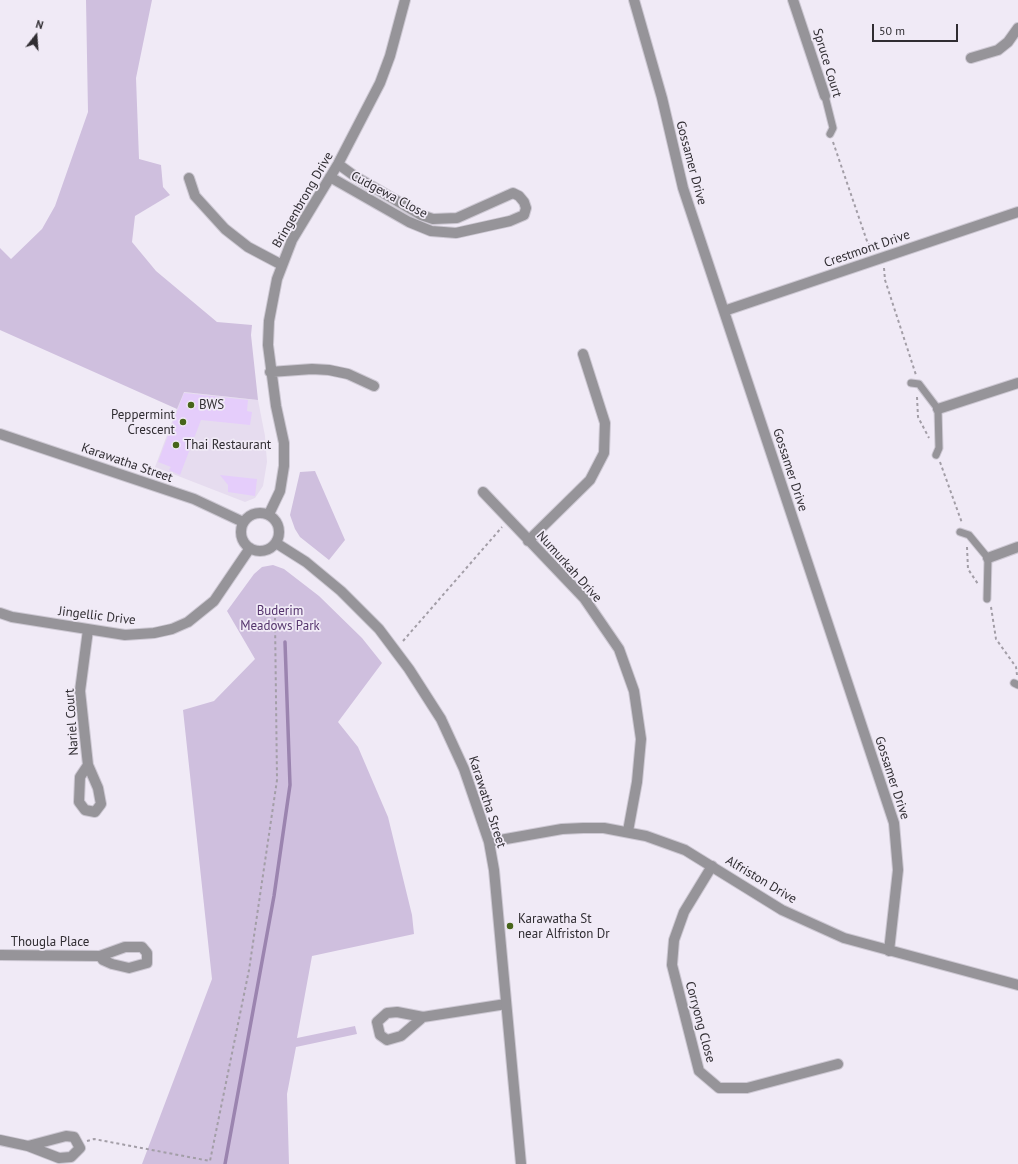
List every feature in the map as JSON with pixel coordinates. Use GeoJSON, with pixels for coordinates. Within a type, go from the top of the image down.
{"type":"FeatureCollection","features":[{"type":"Feature","properties":{"kind":"street","name":"Bringenbrong Drive"},"geometry":{"type":"LineString","coordinates":[[269,514],[280,491],[284,466],[284,443],[270,372],[269,321],[273,295],[292,240],[338,164],[380,83],[390,56],[405,0]]}},
{"type":"Feature","properties":{"kind":"street","name":"Gossamer Drive"},"geometry":{"type":"LineString","coordinates":[[634,0],[662,98],[683,188],[894,823],[898,870],[889,951]]}},
{"type":"Feature","properties":{"kind":"street","name":"Spruce Court"},"geometry":{"type":"LineString","coordinates":[[793,0],[825,96]]}},
{"type":"Feature","properties":{"kind":"street"},"geometry":{"type":"LineString","coordinates":[[971,58],[998,50],[1008,42],[1018,28]]}},
{"type":"Feature","properties":{"kind":"street","name":"Cudgewa Close"},"geometry":{"type":"LineString","coordinates":[[330,177],[409,222],[431,231],[456,233],[510,221],[524,215],[526,208],[524,202],[519,196],[513,193],[457,218],[433,219],[421,215],[356,177],[338,164]]}},
{"type":"Feature","properties":{"kind":"street"},"geometry":{"type":"LineString","coordinates":[[189,178],[195,196],[225,229],[248,248],[282,266]]}},
{"type":"Feature","properties":{"kind":"street","name":"Crestmont Drive"},"geometry":{"type":"LineString","coordinates":[[724,311],[1018,212]]}},
{"type":"Feature","properties":{"kind":"street"},"geometry":{"type":"LineString","coordinates":[[528,541],[590,480],[604,453],[605,423],[583,354]]}},
{"type":"Feature","properties":{"kind":"street"},"geometry":{"type":"LineString","coordinates":[[270,372],[312,368],[329,370],[348,374],[374,386]]}},
{"type":"Feature","properties":{"kind":"street"},"geometry":{"type":"LineString","coordinates":[[938,409],[1018,383]]}},
{"type":"Feature","properties":{"kind":"street","name":"Karawatha Street"},"geometry":{"type":"LineString","coordinates":[[0,434],[194,499],[243,522]]}},
{"type":"Feature","properties":{"kind":"street","name":"Numurkah Drive"},"geometry":{"type":"LineString","coordinates":[[482,492],[584,598],[619,649],[634,691],[641,739],[637,782],[628,832]]}},
{"type":"Feature","properties":{"kind":"street"},"geometry":{"type":"LineString","coordinates":[[258,512],[269,514],[278,524],[279,537],[276,543],[267,550],[261,551],[250,548],[242,539],[241,528],[243,522],[258,512]]}},
{"type":"Feature","properties":{"kind":"street","name":"Karawatha Street"},"geometry":{"type":"LineString","coordinates":[[276,543],[306,562],[341,591],[379,629],[410,669],[441,719],[464,769],[489,842],[494,870],[521,1164]]}},
{"type":"Feature","properties":{"kind":"street"},"geometry":{"type":"LineString","coordinates":[[988,558],[1018,547]]}},
{"type":"Feature","properties":{"kind":"street","name":"Jingellic Drive"},"geometry":{"type":"LineString","coordinates":[[0,613],[12,617],[88,630],[125,635],[154,634],[188,622],[214,601],[250,548]]}},
{"type":"Feature","properties":{"kind":"street","name":"Nariel Court"},"geometry":{"type":"LineString","coordinates":[[88,630],[80,691],[88,765]]}},
{"type":"Feature","properties":{"kind":"street","name":"Alfriston Drive"},"geometry":{"type":"LineString","coordinates":[[489,842],[562,829],[604,828],[628,832],[685,850],[782,910],[844,938],[1018,985]]}},
{"type":"Feature","properties":{"kind":"street","name":"Corryong Close"},"geometry":{"type":"LineString","coordinates":[[712,866],[684,912],[674,940],[672,965],[699,1071],[719,1088],[747,1088],[838,1064]]}},
{"type":"Feature","properties":{"kind":"street","name":"Thougla Place"},"geometry":{"type":"LineString","coordinates":[[0,955],[100,956]]}},
{"type":"Feature","properties":{"kind":"street"},"geometry":{"type":"LineString","coordinates":[[423,1017],[506,1004]]}},
{"type":"Feature","properties":{"kind":"street"},"geometry":{"type":"LineString","coordinates":[[0,1140],[28,1146],[59,1158],[71,1157],[80,1148],[74,1137],[66,1136],[28,1146]]}},
{"type":"Feature","properties":{"kind":"lane","name":"Spruce Court"},"geometry":{"type":"LineString","coordinates":[[825,96],[833,128],[830,134]]}},
{"type":"Feature","properties":{"kind":"lane"},"geometry":{"type":"LineString","coordinates":[[914,383],[938,409],[937,454]]}},
{"type":"Feature","properties":{"kind":"lane"},"geometry":{"type":"LineString","coordinates":[[963,532],[988,558],[987,599]]}},
{"type":"Feature","properties":{"kind":"path"},"geometry":{"type":"LineString","coordinates":[[830,134],[868,244],[879,248],[880,251]]}},
{"type":"Feature","properties":{"kind":"path"},"geometry":{"type":"LineString","coordinates":[[884,264],[885,280],[916,371],[914,383],[918,417],[937,454],[946,480],[963,532],[968,569],[991,604],[996,639],[1016,667],[1016,684]]}},
{"type":"Feature","properties":{"kind":"path"},"geometry":{"type":"LineString","coordinates":[[403,641],[508,519]]}},
{"type":"Feature","properties":{"kind":"path"},"geometry":{"type":"LineString","coordinates":[[78,1144],[94,1139],[210,1161],[249,970],[277,780],[275,618]]}},
{"type":"Feature","properties":{"kind":"shaded area"},"geometry":{"type":"Polygon","coordinates":[[[183,392],[258,400],[265,436],[267,462],[263,486],[255,498],[245,502],[155,467],[183,392]]]}},
{"type":"Feature","properties":{"kind":"green space"},"geometry":{"type":"Polygon","coordinates":[[[86,0],[152,0],[136,78],[139,159],[161,165],[163,187],[170,195],[135,216],[132,242],[156,271],[217,322],[252,325],[251,335],[258,400],[184,392],[177,409],[0,330],[0,248],[11,259],[42,229],[55,206],[88,112],[86,0]]]}},
{"type":"Feature","properties":{"kind":"green space"},"geometry":{"type":"Polygon","coordinates":[[[315,471],[345,540],[329,560],[300,537],[295,529],[290,515],[300,472],[315,471]]]}},
{"type":"Feature","properties":{"kind":"green space","name":"Buderim Meadows Park"},"geometry":{"type":"Polygon","coordinates":[[[273,565],[284,569],[319,596],[362,638],[382,663],[338,722],[358,747],[388,817],[412,915],[414,934],[312,956],[297,1038],[355,1026],[357,1034],[296,1047],[287,1094],[289,1164],[142,1164],[212,979],[183,710],[214,701],[255,659],[227,611],[254,574],[262,567],[273,565]]]}},
{"type":"Feature","properties":{"kind":"building"},"geometry":{"type":"Polygon","coordinates":[[[184,393],[248,400],[247,411],[252,412],[250,425],[201,420],[180,475],[169,470],[171,467],[158,462],[184,393]]]}},
{"type":"Feature","properties":{"kind":"building"},"geometry":{"type":"Polygon","coordinates":[[[220,475],[257,479],[255,496],[228,492],[228,485],[220,475]]]}},
{"type":"Feature","properties":{"kind":"waterway"},"geometry":{"type":"LineString","coordinates":[[225,1164],[274,896],[290,785],[285,642]]}},
{"type":"Feature","properties":{"kind":"place","name":"BWS"},"geometry":{"type":"Point","coordinates":[191,405]}},
{"type":"Feature","properties":{"kind":"place","name":"Peppermint Crescent"},"geometry":{"type":"Point","coordinates":[183,422]}},
{"type":"Feature","properties":{"kind":"place","name":"Thai Restaurant"},"geometry":{"type":"Point","coordinates":[176,445]}},
{"type":"Feature","properties":{"kind":"place","name":"Karawatha St near Alfriston Dr"},"geometry":{"type":"Point","coordinates":[510,926]}}]}
